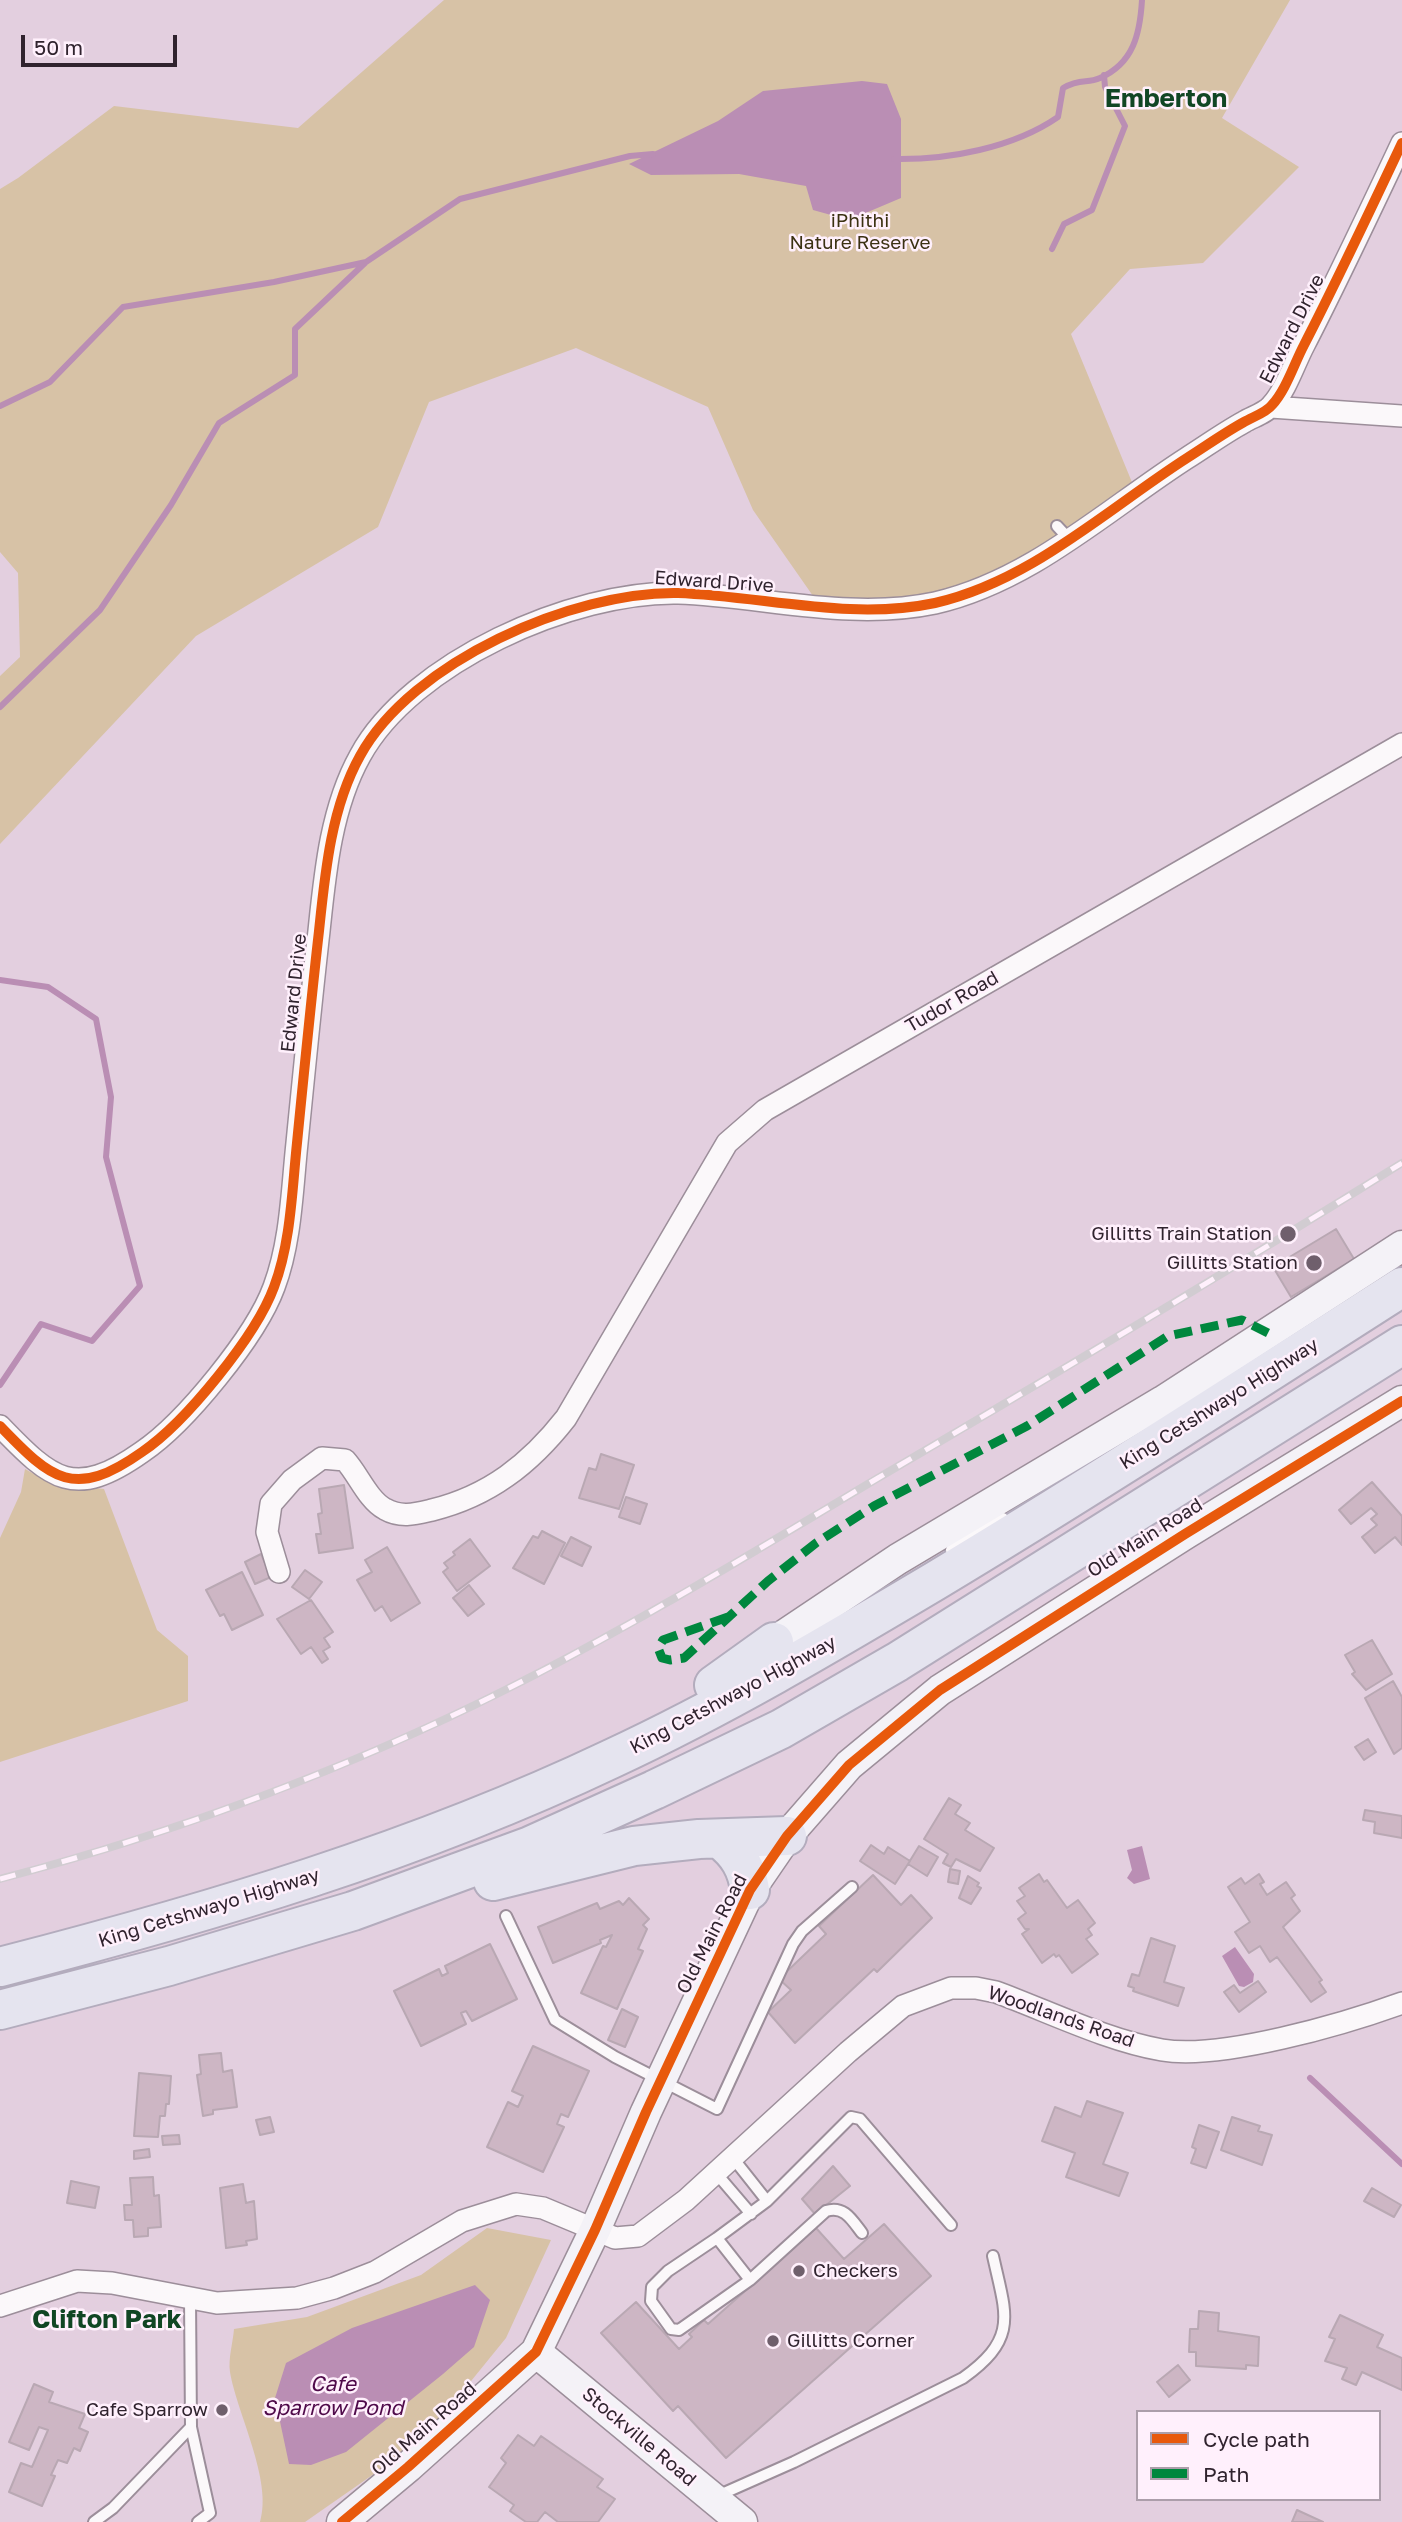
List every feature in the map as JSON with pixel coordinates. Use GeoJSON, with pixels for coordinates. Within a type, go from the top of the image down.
{"type":"FeatureCollection","features":[{"type":"Feature","properties":{"kind":"highway","name":"King Cetshwayo Highway"},"geometry":{"type":"LineString","coordinates":[[0,1967],[117,1937],[369,1859],[610,1760],[733,1698],[900,1602],[1402,1287]]}},
{"type":"Feature","properties":{"kind":"highway"},"geometry":{"type":"LineString","coordinates":[[0,2010],[169,1966],[353,1911],[530,1846],[781,1730],[871,1677],[1402,1345]]}},
{"type":"Feature","properties":{"kind":"highway"},"geometry":{"type":"LineString","coordinates":[[610,1760],[774,1642]]}},
{"type":"Feature","properties":{"kind":"highway"},"geometry":{"type":"LineString","coordinates":[[353,1911],[510,1878],[634,1846],[699,1839],[787,1836]]}},
{"type":"Feature","properties":{"kind":"highway"},"geometry":{"type":"LineString","coordinates":[[721,1840],[737,1852],[750,1890]]}},
{"type":"Feature","properties":{"kind":"street","name":"Edward Drive"},"geometry":{"type":"LineString","coordinates":[[0,1426],[36,1464],[49,1471],[79,1479],[95,1479],[111,1474],[152,1446],[214,1380],[258,1321],[276,1284],[289,1224],[323,892],[339,810],[366,747],[387,718],[438,673],[494,641],[561,613],[604,601],[640,594],[680,593],[783,604],[889,609],[935,603],[985,587],[1063,533],[1271,407],[1323,308],[1402,143]]}},
{"type":"Feature","properties":{"kind":"street"},"geometry":{"type":"LineString","coordinates":[[1271,407],[1402,416]]}},
{"type":"Feature","properties":{"kind":"street","name":"Tudor Road"},"geometry":{"type":"LineString","coordinates":[[279,1572],[267,1532],[271,1504],[292,1480],[322,1458],[345,1460],[373,1499],[385,1509],[406,1516],[456,1504],[505,1480],[539,1451],[566,1418],[727,1143],[765,1110],[1402,744]]}},
{"type":"Feature","properties":{"kind":"street"},"geometry":{"type":"LineString","coordinates":[[774,1642],[898,1559],[1163,1401],[1402,1246]]}},
{"type":"Feature","properties":{"kind":"street","name":"Old Main Road"},"geometry":{"type":"LineString","coordinates":[[342,2522],[408,2467],[536,2352],[595,2230],[750,1890],[787,1836],[849,1765],[940,1690],[1185,1534],[1402,1401]]}},
{"type":"Feature","properties":{"kind":"street","name":"Woodlands Road"},"geometry":{"type":"LineString","coordinates":[[0,2306],[77,2281],[113,2283],[217,2303],[297,2298],[334,2288],[374,2272],[462,2221],[516,2203],[543,2208],[621,2239],[647,2232],[903,2006],[935,1992],[960,1987],[996,1992],[1137,2044],[1192,2052],[1251,2043],[1357,2018],[1402,2003]]}},
{"type":"Feature","properties":{"kind":"street","name":"Stockville Road"},"geometry":{"type":"LineString","coordinates":[[536,2352],[742,2522]]}},
{"type":"Feature","properties":{"kind":"lane"},"geometry":{"type":"LineString","coordinates":[[1037,1503],[1085,1488]]}},
{"type":"Feature","properties":{"kind":"lane"},"geometry":{"type":"LineString","coordinates":[[943,1556],[973,1534],[1014,1513]]}},
{"type":"Feature","properties":{"kind":"lane"},"geometry":{"type":"LineString","coordinates":[[900,1602],[925,1573]]}},
{"type":"Feature","properties":{"kind":"lane"},"geometry":{"type":"LineString","coordinates":[[506,1916],[555,2020],[718,2109],[793,1944],[802,1931],[852,1887]]}},
{"type":"Feature","properties":{"kind":"lane"},"geometry":{"type":"LineString","coordinates":[[862,2232],[842,2211],[835,2208],[826,2211],[750,2280],[678,2330],[664,2322],[651,2301],[652,2287],[668,2271],[767,2201],[851,2117],[855,2117],[951,2225]]}},
{"type":"Feature","properties":{"kind":"lane"},"geometry":{"type":"LineString","coordinates":[[733,2158],[767,2201]]}},
{"type":"Feature","properties":{"kind":"lane"},"geometry":{"type":"LineString","coordinates":[[716,2173],[751,2214]]}},
{"type":"Feature","properties":{"kind":"lane"},"geometry":{"type":"LineString","coordinates":[[717,2238],[750,2280]]}},
{"type":"Feature","properties":{"kind":"lane"},"geometry":{"type":"LineString","coordinates":[[712,2498],[794,2462],[963,2378],[977,2368],[1003,2337],[1005,2328],[1005,2313],[993,2256]]}},
{"type":"Feature","properties":{"kind":"lane"},"geometry":{"type":"LineString","coordinates":[[190,2298],[191,2427],[210,2513],[198,2522]]}},
{"type":"Feature","properties":{"kind":"lane"},"geometry":{"type":"LineString","coordinates":[[94,2522],[113,2508],[191,2427]]}},
{"type":"Feature","properties":{"kind":"green space","name":"iPhithi Nature Reserve"},"geometry":{"type":"Polygon","coordinates":[[[444,0],[1290,0],[1222,118],[1299,167],[1203,263],[1130,269],[1071,334],[1136,492],[985,587],[916,598],[820,606],[753,510],[708,407],[576,348],[429,402],[378,527],[196,636],[0,844],[0,676],[20,657],[18,573],[0,552],[0,189],[114,106],[298,128],[444,0]]]}},
{"type":"Feature","properties":{"kind":"green space"},"geometry":{"type":"Polygon","coordinates":[[[25,1469],[49,1482],[104,1489],[157,1630],[188,1656],[188,1701],[0,1762],[0,1538],[21,1492],[25,1469]]]}},
{"type":"Feature","properties":{"kind":"green space"},"geometry":{"type":"Polygon","coordinates":[[[487,2228],[551,2240],[506,2338],[424,2439],[305,2522],[260,2522],[263,2505],[258,2467],[230,2372],[234,2329],[307,2317],[421,2275],[487,2228]]]}},
{"type":"Feature","properties":{"kind":"water"},"geometry":{"type":"Polygon","coordinates":[[[862,81],[887,84],[901,119],[901,198],[849,220],[813,210],[806,186],[739,174],[651,175],[629,164],[718,121],[763,91],[862,81]]]}},
{"type":"Feature","properties":{"kind":"water"},"geometry":{"type":"Polygon","coordinates":[[[1142,1846],[1150,1879],[1134,1884],[1127,1878],[1132,1870],[1127,1850],[1142,1846]]]}},
{"type":"Feature","properties":{"kind":"water"},"geometry":{"type":"Polygon","coordinates":[[[1235,1947],[1254,1974],[1253,1982],[1244,1987],[1239,1986],[1222,1956],[1235,1947]]]}},
{"type":"Feature","properties":{"kind":"water","name":"Cafe Sparrow Pond"},"geometry":{"type":"Polygon","coordinates":[[[475,2285],[490,2300],[474,2347],[346,2452],[311,2465],[289,2464],[275,2398],[286,2363],[352,2328],[475,2285]]]}},
{"type":"Feature","properties":{"kind":"building","name":"Gillitts Station"},"geometry":{"type":"Polygon","coordinates":[[[1336,1229],[1354,1259],[1291,1297],[1273,1267],[1336,1229]]]}},
{"type":"Feature","properties":{"kind":"building"},"geometry":{"type":"Polygon","coordinates":[[[601,1454],[634,1465],[619,1509],[579,1498],[589,1468],[596,1470],[601,1454]]]}},
{"type":"Feature","properties":{"kind":"building"},"geometry":{"type":"Polygon","coordinates":[[[1372,1482],[1402,1516],[1402,1545],[1395,1537],[1375,1553],[1362,1537],[1377,1525],[1371,1519],[1377,1514],[1371,1508],[1351,1524],[1339,1510],[1372,1482]]]}},
{"type":"Feature","properties":{"kind":"building"},"geometry":{"type":"Polygon","coordinates":[[[344,1485],[353,1548],[319,1553],[316,1534],[321,1534],[318,1514],[322,1513],[319,1489],[344,1485]]]}},
{"type":"Feature","properties":{"kind":"building"},"geometry":{"type":"Polygon","coordinates":[[[626,1497],[647,1504],[640,1524],[619,1517],[626,1497]]]}},
{"type":"Feature","properties":{"kind":"building"},"geometry":{"type":"Polygon","coordinates":[[[542,1531],[565,1543],[544,1584],[513,1568],[533,1536],[538,1538],[542,1531]]]}},
{"type":"Feature","properties":{"kind":"building"},"geometry":{"type":"Polygon","coordinates":[[[571,1537],[591,1547],[582,1566],[561,1556],[571,1537]]]}},
{"type":"Feature","properties":{"kind":"building"},"geometry":{"type":"Polygon","coordinates":[[[470,1539],[490,1566],[457,1591],[443,1572],[448,1568],[444,1563],[470,1539]]]}},
{"type":"Feature","properties":{"kind":"building"},"geometry":{"type":"Polygon","coordinates":[[[387,1547],[420,1603],[391,1621],[382,1606],[375,1611],[357,1580],[372,1572],[365,1560],[387,1547]]]}},
{"type":"Feature","properties":{"kind":"building"},"geometry":{"type":"Polygon","coordinates":[[[261,1554],[271,1577],[255,1584],[245,1562],[261,1554]]]}},
{"type":"Feature","properties":{"kind":"building"},"geometry":{"type":"Polygon","coordinates":[[[305,1570],[322,1582],[309,1599],[292,1587],[305,1570]]]}},
{"type":"Feature","properties":{"kind":"building"},"geometry":{"type":"Polygon","coordinates":[[[242,1572],[263,1615],[232,1630],[224,1614],[220,1616],[206,1590],[242,1572]]]}},
{"type":"Feature","properties":{"kind":"building"},"geometry":{"type":"Polygon","coordinates":[[[469,1585],[484,1604],[468,1616],[453,1598],[469,1585]]]}},
{"type":"Feature","properties":{"kind":"building"},"geometry":{"type":"Polygon","coordinates":[[[311,1600],[333,1632],[324,1638],[330,1647],[323,1651],[328,1659],[322,1663],[311,1647],[301,1654],[277,1619],[311,1600]]]}},
{"type":"Feature","properties":{"kind":"building"},"geometry":{"type":"Polygon","coordinates":[[[1372,1640],[1392,1674],[1366,1690],[1352,1674],[1355,1672],[1345,1655],[1372,1640]]]}},
{"type":"Feature","properties":{"kind":"building"},"geometry":{"type":"Polygon","coordinates":[[[1393,1681],[1402,1697],[1402,1748],[1394,1754],[1365,1698],[1393,1681]]]}},
{"type":"Feature","properties":{"kind":"building"},"geometry":{"type":"Polygon","coordinates":[[[1368,1739],[1376,1752],[1364,1760],[1355,1747],[1368,1739]]]}},
{"type":"Feature","properties":{"kind":"building"},"geometry":{"type":"Polygon","coordinates":[[[949,1798],[961,1805],[955,1814],[970,1823],[965,1830],[994,1848],[980,1871],[956,1859],[951,1867],[943,1863],[948,1854],[924,1839],[949,1798]]]}},
{"type":"Feature","properties":{"kind":"building"},"geometry":{"type":"Polygon","coordinates":[[[1365,1810],[1402,1816],[1402,1838],[1374,1833],[1375,1822],[1363,1820],[1365,1810]]]}},
{"type":"Feature","properties":{"kind":"building"},"geometry":{"type":"Polygon","coordinates":[[[871,1845],[884,1854],[888,1847],[910,1861],[895,1884],[860,1861],[871,1845]]]}},
{"type":"Feature","properties":{"kind":"building"},"geometry":{"type":"Polygon","coordinates":[[[919,1846],[938,1857],[927,1876],[908,1864],[919,1846]]]}},
{"type":"Feature","properties":{"kind":"building"},"geometry":{"type":"Polygon","coordinates":[[[950,1869],[960,1871],[958,1884],[948,1882],[950,1869]]]}},
{"type":"Feature","properties":{"kind":"building"},"geometry":{"type":"Polygon","coordinates":[[[1039,1874],[1044,1882],[1047,1880],[1067,1908],[1078,1900],[1095,1923],[1088,1929],[1092,1935],[1086,1939],[1098,1954],[1072,1973],[1059,1955],[1056,1957],[1054,1954],[1042,1963],[1022,1934],[1029,1929],[1025,1929],[1018,1919],[1026,1913],[1017,1901],[1025,1896],[1019,1888],[1039,1874]]]}},
{"type":"Feature","properties":{"kind":"building"},"geometry":{"type":"Polygon","coordinates":[[[1259,1874],[1264,1882],[1260,1884],[1267,1895],[1286,1882],[1295,1895],[1291,1898],[1300,1911],[1283,1927],[1322,1980],[1319,1982],[1326,1992],[1311,2002],[1277,1957],[1270,1962],[1260,1946],[1249,1953],[1235,1932],[1250,1922],[1228,1887],[1241,1878],[1245,1884],[1259,1874]]]}},
{"type":"Feature","properties":{"kind":"building"},"geometry":{"type":"Polygon","coordinates":[[[873,1875],[901,1905],[911,1895],[932,1918],[877,1972],[874,1969],[795,2043],[768,2012],[791,1990],[779,1979],[826,1934],[819,1926],[873,1875]]]}},
{"type":"Feature","properties":{"kind":"building"},"geometry":{"type":"Polygon","coordinates":[[[968,1876],[979,1883],[977,1886],[981,1888],[971,1904],[959,1898],[968,1876]]]}},
{"type":"Feature","properties":{"kind":"building"},"geometry":{"type":"Polygon","coordinates":[[[629,1898],[649,1919],[643,1925],[647,1929],[638,1949],[643,1951],[617,2009],[581,1993],[603,1946],[606,1947],[612,1935],[600,1940],[601,1943],[553,1963],[538,1927],[597,1903],[600,1909],[619,1901],[623,1905],[629,1898]]]}},
{"type":"Feature","properties":{"kind":"building"},"geometry":{"type":"Polygon","coordinates":[[[1151,1938],[1175,1946],[1164,1982],[1184,1988],[1178,2006],[1133,1991],[1134,1988],[1128,1986],[1132,1974],[1139,1976],[1151,1938]]]}},
{"type":"Feature","properties":{"kind":"building"},"geometry":{"type":"Polygon","coordinates":[[[490,1944],[517,1999],[472,2021],[466,2011],[461,2013],[466,2024],[421,2046],[394,1991],[439,1969],[442,1976],[448,1973],[445,1966],[490,1944]]]}},
{"type":"Feature","properties":{"kind":"building"},"geometry":{"type":"Polygon","coordinates":[[[1258,1981],[1266,1992],[1239,2012],[1224,1992],[1234,1985],[1240,1993],[1258,1981]]]}},
{"type":"Feature","properties":{"kind":"building"},"geometry":{"type":"Polygon","coordinates":[[[622,2009],[638,2017],[625,2047],[608,2040],[622,2009]]]}},
{"type":"Feature","properties":{"kind":"building"},"geometry":{"type":"Polygon","coordinates":[[[533,2046],[589,2071],[568,2117],[561,2114],[557,2124],[564,2127],[543,2172],[487,2147],[508,2102],[518,2107],[523,2096],[512,2091],[533,2046]]]}},
{"type":"Feature","properties":{"kind":"building"},"geometry":{"type":"Polygon","coordinates":[[[221,2053],[223,2072],[232,2070],[237,2107],[213,2110],[213,2114],[203,2116],[197,2075],[201,2074],[199,2055],[221,2053]]]}},
{"type":"Feature","properties":{"kind":"building"},"geometry":{"type":"Polygon","coordinates":[[[139,2073],[171,2076],[169,2104],[166,2104],[165,2116],[160,2116],[158,2137],[134,2136],[139,2073]]]}},
{"type":"Feature","properties":{"kind":"building"},"geometry":{"type":"Polygon","coordinates":[[[1087,2101],[1123,2113],[1103,2164],[1128,2173],[1119,2196],[1066,2177],[1075,2153],[1042,2141],[1055,2107],[1081,2117],[1087,2101]]]}},
{"type":"Feature","properties":{"kind":"building"},"geometry":{"type":"Polygon","coordinates":[[[270,2117],[274,2132],[260,2135],[256,2120],[270,2117]]]}},
{"type":"Feature","properties":{"kind":"building"},"geometry":{"type":"Polygon","coordinates":[[[1232,2117],[1260,2126],[1258,2131],[1272,2135],[1262,2165],[1221,2150],[1232,2117]]]}},
{"type":"Feature","properties":{"kind":"building"},"geometry":{"type":"Polygon","coordinates":[[[1199,2125],[1219,2132],[1206,2168],[1191,2163],[1196,2149],[1192,2147],[1199,2125]]]}},
{"type":"Feature","properties":{"kind":"building"},"geometry":{"type":"Polygon","coordinates":[[[179,2135],[180,2144],[163,2145],[162,2136],[179,2135]]]}},
{"type":"Feature","properties":{"kind":"building"},"geometry":{"type":"Polygon","coordinates":[[[149,2149],[150,2157],[134,2159],[134,2151],[149,2149]]]}},
{"type":"Feature","properties":{"kind":"building"},"geometry":{"type":"Polygon","coordinates":[[[833,2166],[850,2186],[815,2214],[802,2199],[833,2166]]]}},
{"type":"Feature","properties":{"kind":"building"},"geometry":{"type":"Polygon","coordinates":[[[153,2177],[154,2196],[159,2195],[161,2227],[148,2228],[148,2236],[134,2237],[133,2220],[125,2220],[124,2205],[132,2205],[130,2178],[153,2177]]]}},
{"type":"Feature","properties":{"kind":"building"},"geometry":{"type":"Polygon","coordinates":[[[71,2181],[99,2187],[95,2208],[67,2203],[71,2181]]]}},
{"type":"Feature","properties":{"kind":"building"},"geometry":{"type":"Polygon","coordinates":[[[243,2184],[246,2203],[254,2201],[257,2239],[246,2241],[247,2245],[226,2248],[220,2188],[243,2184]]]}},
{"type":"Feature","properties":{"kind":"building"},"geometry":{"type":"Polygon","coordinates":[[[1372,2188],[1401,2205],[1394,2217],[1364,2201],[1372,2188]]]}},
{"type":"Feature","properties":{"kind":"building","name":"Gillitts Corner"},"geometry":{"type":"Polygon","coordinates":[[[884,2224],[931,2276],[726,2458],[678,2406],[673,2411],[601,2333],[636,2302],[679,2349],[692,2337],[689,2334],[704,2320],[708,2324],[816,2228],[844,2259],[884,2224]]]}},
{"type":"Feature","properties":{"kind":"building"},"geometry":{"type":"Polygon","coordinates":[[[1199,2311],[1219,2313],[1218,2331],[1259,2337],[1258,2366],[1246,2365],[1246,2369],[1196,2366],[1196,2352],[1189,2352],[1190,2329],[1198,2329],[1199,2311]]]}},
{"type":"Feature","properties":{"kind":"building"},"geometry":{"type":"Polygon","coordinates":[[[1340,2315],[1383,2335],[1377,2347],[1402,2358],[1402,2390],[1362,2372],[1356,2385],[1342,2379],[1347,2368],[1325,2361],[1335,2339],[1329,2337],[1340,2315]]]}},
{"type":"Feature","properties":{"kind":"building"},"geometry":{"type":"Polygon","coordinates":[[[1178,2365],[1190,2380],[1169,2397],[1157,2382],[1178,2365]]]}},
{"type":"Feature","properties":{"kind":"building"},"geometry":{"type":"Polygon","coordinates":[[[34,2384],[53,2392],[49,2402],[85,2414],[79,2428],[88,2432],[80,2451],[74,2448],[67,2463],[58,2460],[51,2475],[55,2476],[42,2506],[9,2492],[21,2463],[32,2467],[48,2430],[39,2427],[29,2450],[9,2442],[34,2384]]]}},
{"type":"Feature","properties":{"kind":"building"},"geometry":{"type":"Polygon","coordinates":[[[518,2435],[534,2446],[541,2436],[603,2479],[597,2487],[615,2499],[598,2522],[558,2522],[545,2512],[537,2522],[526,2522],[510,2511],[514,2505],[489,2487],[506,2463],[501,2458],[518,2435]]]}},
{"type":"Feature","properties":{"kind":"building"},"geometry":{"type":"Polygon","coordinates":[[[1297,2510],[1323,2522],[1292,2522],[1297,2510]]]}},
{"type":"Feature","properties":{"kind":"waterway"},"geometry":{"type":"LineString","coordinates":[[894,159],[936,157],[979,150],[1021,137],[1058,117],[1063,88],[1100,78],[1121,64],[1128,55],[1137,35],[1142,0]]}},
{"type":"Feature","properties":{"kind":"waterway"},"geometry":{"type":"LineString","coordinates":[[1052,249],[1064,224],[1092,210],[1125,126],[1105,87],[1104,75]]}},
{"type":"Feature","properties":{"kind":"waterway"},"geometry":{"type":"LineString","coordinates":[[0,406],[50,382],[123,307],[274,282],[366,262],[460,199],[630,156],[653,154]]}},
{"type":"Feature","properties":{"kind":"waterway"},"geometry":{"type":"LineString","coordinates":[[0,707],[100,610],[171,505],[219,423],[295,375],[295,329],[365,263]]}},
{"type":"Feature","properties":{"kind":"waterway"},"geometry":{"type":"LineString","coordinates":[[0,980],[48,987],[96,1019],[111,1097],[106,1157],[140,1286],[92,1341],[41,1324],[0,1385]]}},
{"type":"Feature","properties":{"kind":"waterway"},"geometry":{"type":"LineString","coordinates":[[1310,2078],[1402,2164]]}},
{"type":"Feature","properties":{"kind":"railway"},"geometry":{"type":"LineString","coordinates":[[0,1879],[130,1841],[257,1798],[383,1747],[505,1690],[600,1640],[740,1560],[1141,1322],[1402,1163]]}},
{"type":"Feature","properties":{"kind":"marked path"},"geometry":{"type":"LineString","coordinates":[[728,1617],[663,1640],[658,1648],[662,1658],[684,1658],[768,1581],[816,1543],[874,1506],[1027,1426],[1168,1336],[1242,1320],[1268,1333]]}},
{"type":"Feature","properties":{"kind":"cycle path"},"geometry":{"type":"LineString","coordinates":[[0,1426],[35,1460],[50,1471],[65,1477],[81,1479],[98,1476],[119,1467],[159,1439],[198,1400],[236,1353],[265,1307],[280,1270],[287,1234],[324,886],[336,819],[342,797],[360,756],[384,722],[416,691],[455,663],[499,638],[591,604],[636,596],[678,593],[839,609],[903,608],[935,603],[970,593],[1036,561],[1187,458],[1272,405],[1286,384],[1402,143]]}},
{"type":"Feature","properties":{"kind":"cycle path"},"geometry":{"type":"LineString","coordinates":[[342,2522],[408,2467],[536,2352],[595,2230],[646,2112],[750,1890],[787,1836],[849,1765],[940,1690],[1185,1534],[1402,1401]]}},
{"type":"Feature","properties":{"kind":"place","name":"Gillitts Train Station"},"geometry":{"type":"Point","coordinates":[1288,1234]}},
{"type":"Feature","properties":{"kind":"place","name":"Gillitts Station"},"geometry":{"type":"Point","coordinates":[1314,1263]}},
{"type":"Feature","properties":{"kind":"place","name":"Checkers"},"geometry":{"type":"Point","coordinates":[799,2271]}},
{"type":"Feature","properties":{"kind":"place","name":"Gillitts Corner"},"geometry":{"type":"Point","coordinates":[773,2341]}},
{"type":"Feature","properties":{"kind":"place","name":"Cafe Sparrow"},"geometry":{"type":"Point","coordinates":[222,2410]}},
{"type":"Feature","properties":{"kind":"district","name":"Emberton"},"geometry":{"type":"Point","coordinates":[1166,99]}},
{"type":"Feature","properties":{"kind":"district","name":"Clifton Park"},"geometry":{"type":"Point","coordinates":[107,2320]}}]}
